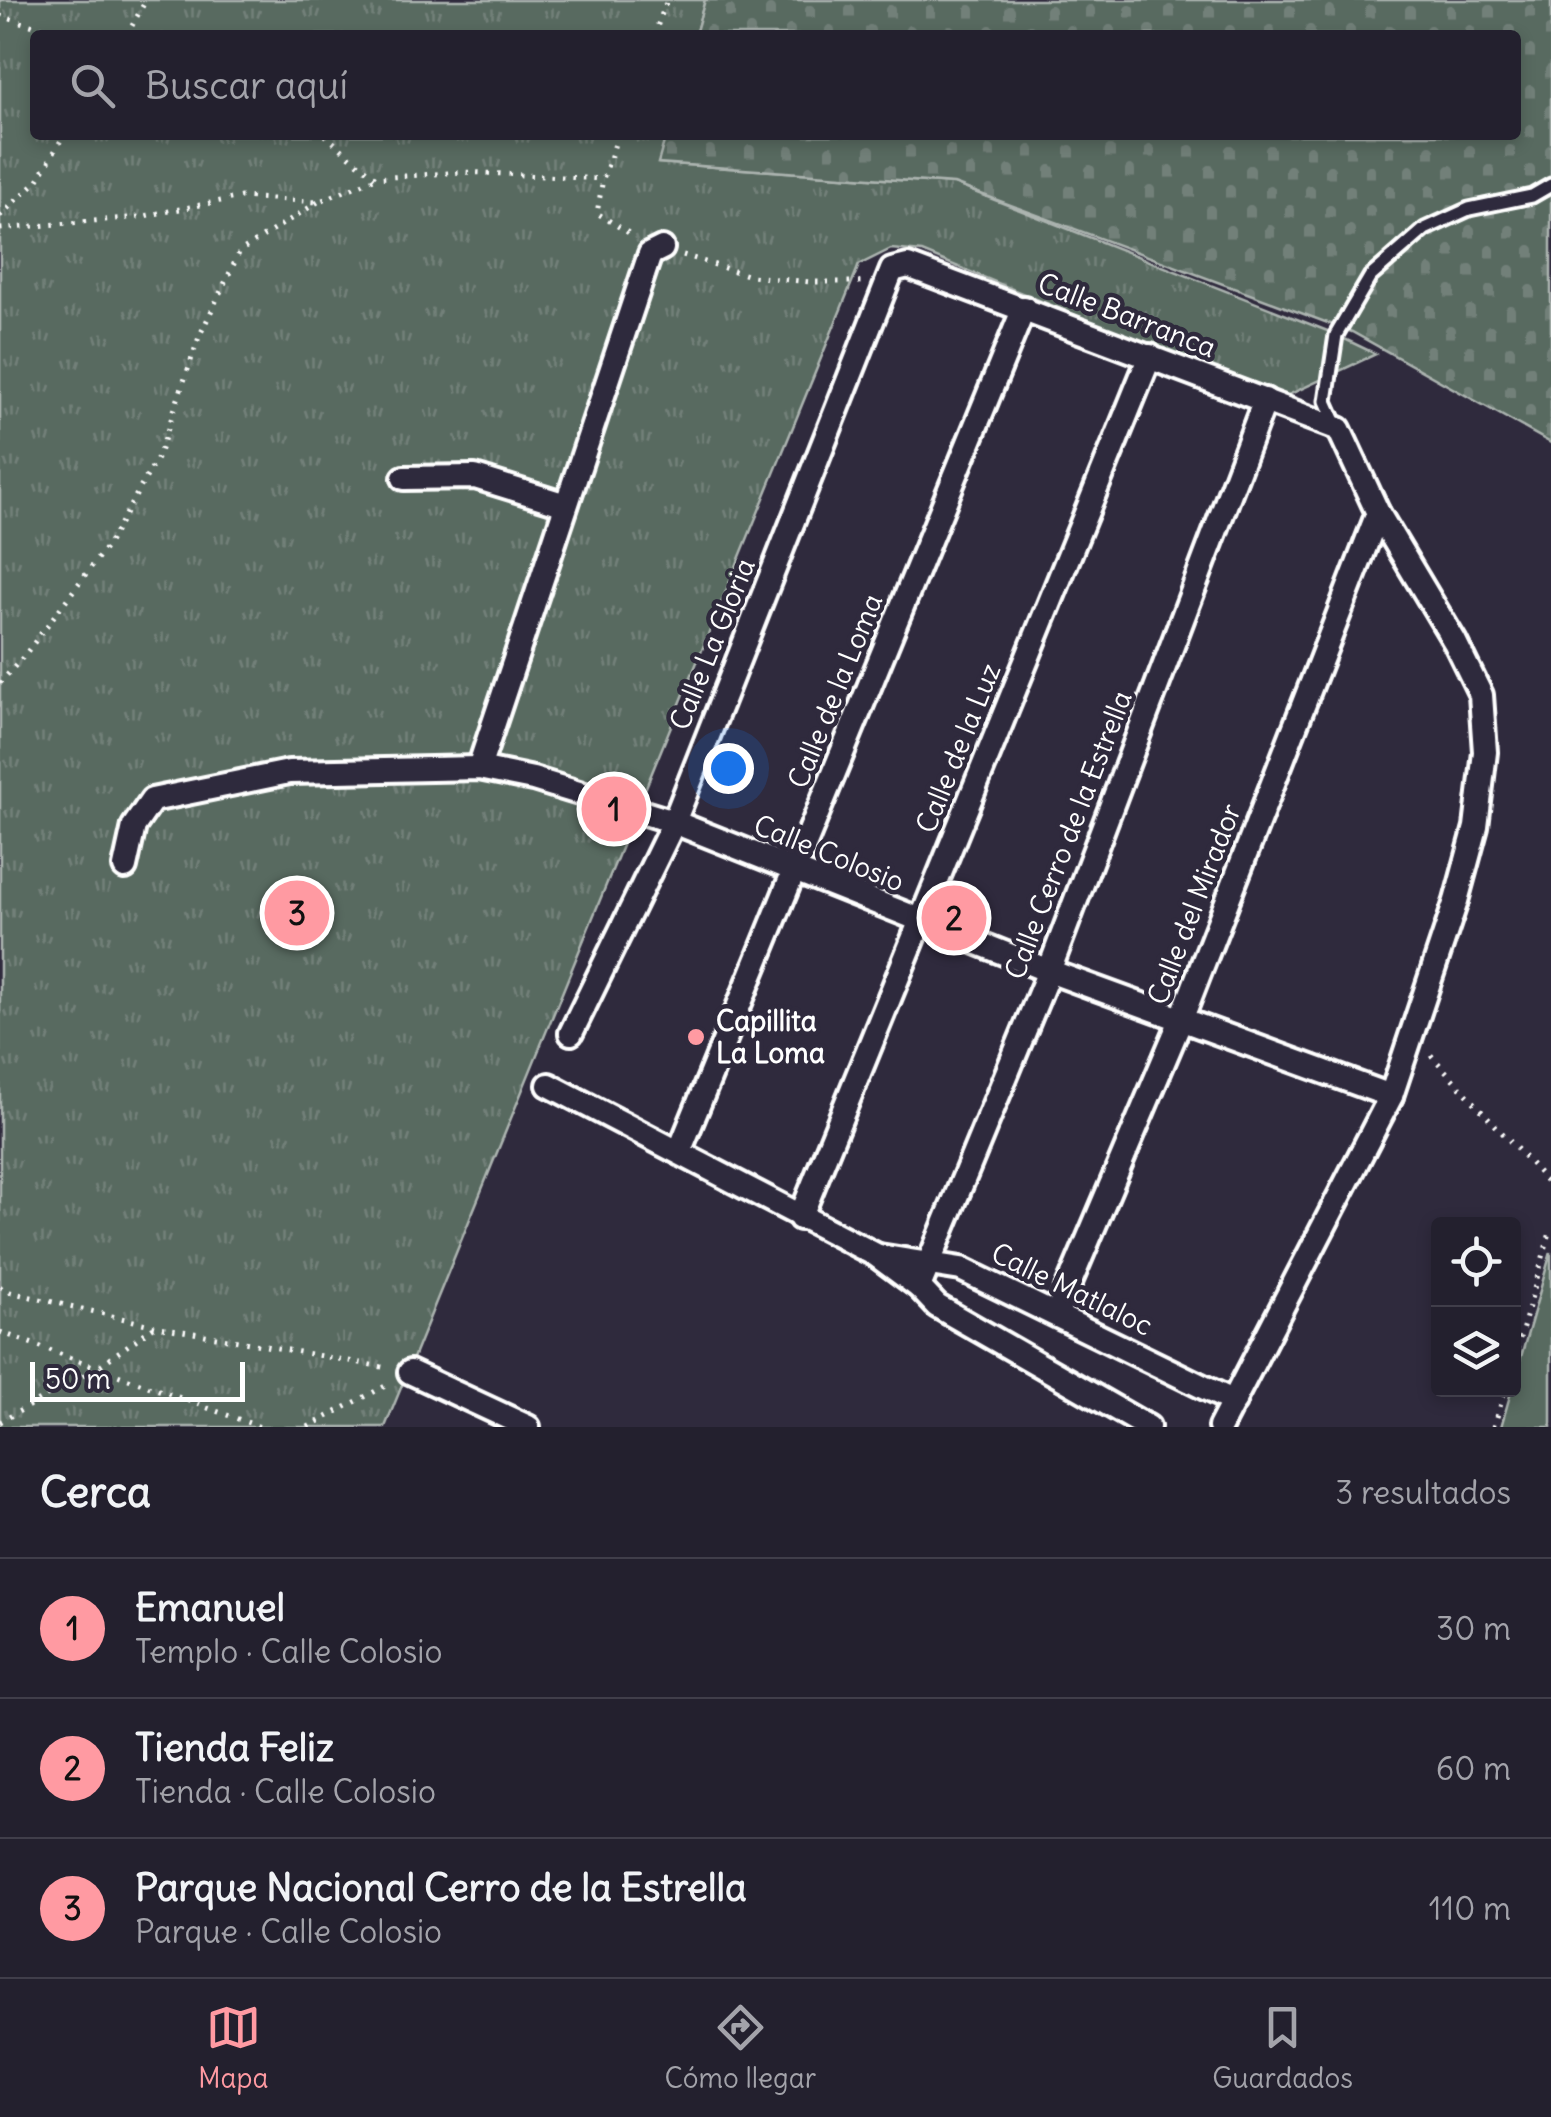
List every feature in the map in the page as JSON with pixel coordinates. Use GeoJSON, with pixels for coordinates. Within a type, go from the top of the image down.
{"type":"FeatureCollection","features":[{"type":"Feature","properties":{"kind":"street"},"geometry":{"type":"LineString","coordinates":[[479,768],[650,254],[662,248]]}},
{"type":"Feature","properties":{"kind":"street","name":"Calle Barranca"},"geometry":{"type":"LineString","coordinates":[[891,273],[908,266],[1339,430]]}},
{"type":"Feature","properties":{"kind":"street","name":"Calle La Gloria"},"geometry":{"type":"LineString","coordinates":[[571,1034],[674,822],[891,273]]}},
{"type":"Feature","properties":{"kind":"street","name":"Calle de la Loma"},"geometry":{"type":"LineString","coordinates":[[679,1152],[1024,308]]}},
{"type":"Feature","properties":{"kind":"street","name":"Calle de la Luz"},"geometry":{"type":"LineString","coordinates":[[800,1218],[1150,356]]}},
{"type":"Feature","properties":{"kind":"street","name":"Calle Cerro de la Estrella"},"geometry":{"type":"LineString","coordinates":[[919,1287],[1049,971],[1265,400]]}},
{"type":"Feature","properties":{"kind":"street"},"geometry":{"type":"LineString","coordinates":[[1220,1427],[1391,1096],[1456,900],[1476,826],[1485,752],[1482,695],[1378,514],[1339,430]]}},
{"type":"Feature","properties":{"kind":"street"},"geometry":{"type":"LineString","coordinates":[[404,478],[474,477],[566,505]]}},
{"type":"Feature","properties":{"kind":"street","name":"Calle del Mirador"},"geometry":{"type":"LineString","coordinates":[[1057,1313],[1182,1020],[1378,514]]}},
{"type":"Feature","properties":{"kind":"street","name":"Calle Colosio"},"geometry":{"type":"LineString","coordinates":[[125,866],[134,826],[152,800],[289,772],[479,768],[588,794],[674,822],[919,922],[1391,1096]]}},
{"type":"Feature","properties":{"kind":"street","name":"Calle Matlaloc"},"geometry":{"type":"LineString","coordinates":[[549,1085],[876,1255],[919,1287],[937,1306],[1148,1427]]}},
{"type":"Feature","properties":{"kind":"street","name":"Calle Matlaloc"},"geometry":{"type":"LineString","coordinates":[[876,1255],[962,1268],[1234,1402]]}},
{"type":"Feature","properties":{"kind":"street"},"geometry":{"type":"LineString","coordinates":[[410,1372],[528,1427]]}},
{"type":"Feature","properties":{"kind":"lane"},"geometry":{"type":"LineString","coordinates":[[1339,430],[1326,401],[1336,335],[1370,277],[1425,229],[1469,209],[1532,196],[1551,185]]}},
{"type":"Feature","properties":{"kind":"path"},"geometry":{"type":"LineString","coordinates":[[130,30],[146,0]]}},
{"type":"Feature","properties":{"kind":"path"},"geometry":{"type":"LineString","coordinates":[[656,30],[667,0]]}},
{"type":"Feature","properties":{"kind":"path"},"geometry":{"type":"LineString","coordinates":[[0,16],[47,30]]}},
{"type":"Feature","properties":{"kind":"path"},"geometry":{"type":"LineString","coordinates":[[0,216],[38,180],[61,140]]}},
{"type":"Feature","properties":{"kind":"path"},"geometry":{"type":"LineString","coordinates":[[331,140],[376,178]]}},
{"type":"Feature","properties":{"kind":"path"},"geometry":{"type":"LineString","coordinates":[[616,140],[597,213],[631,235],[750,276],[872,282],[891,273]]}},
{"type":"Feature","properties":{"kind":"path"},"geometry":{"type":"LineString","coordinates":[[0,683],[106,546],[159,455],[198,337],[240,251],[318,202],[376,178],[464,172],[603,180]]}},
{"type":"Feature","properties":{"kind":"path"},"geometry":{"type":"LineString","coordinates":[[0,230],[138,217],[241,197],[318,202]]}},
{"type":"Feature","properties":{"kind":"path"},"geometry":{"type":"LineString","coordinates":[[1412,1035],[1551,1186]]}},
{"type":"Feature","properties":{"kind":"path"},"geometry":{"type":"LineString","coordinates":[[1521,1334],[1551,1229]]}},
{"type":"Feature","properties":{"kind":"path"},"geometry":{"type":"LineString","coordinates":[[0,1287],[155,1326],[410,1372]]}},
{"type":"Feature","properties":{"kind":"path"},"geometry":{"type":"LineString","coordinates":[[0,1422],[95,1368],[155,1326]]}},
{"type":"Feature","properties":{"kind":"path"},"geometry":{"type":"LineString","coordinates":[[0,1332],[260,1427]]}},
{"type":"Feature","properties":{"kind":"path"},"geometry":{"type":"LineString","coordinates":[[308,1427],[410,1372]]}},
{"type":"Feature","properties":{"kind":"path"},"geometry":{"type":"LineString","coordinates":[[1494,1427],[1502,1397]]}},
{"type":"Feature","properties":{"kind":"green space"},"geometry":{"type":"Polygon","coordinates":[[[0,0],[705,0],[696,30],[30,30],[30,140],[665,140],[659,163],[954,184],[1330,332],[1376,354],[1280,399],[922,252],[891,249],[859,265],[385,1427],[0,1427],[0,0]]]}},
{"type":"Feature","properties":{"kind":"green space"},"geometry":{"type":"Polygon","coordinates":[[[705,0],[1551,0],[1551,443],[1352,332],[954,184],[658,163],[665,140],[1521,140],[1521,30],[696,30],[705,0]]]}},
{"type":"Feature","properties":{"kind":"green space"},"geometry":{"type":"Polygon","coordinates":[[[1551,1252],[1551,1427],[1501,1427],[1510,1397],[1521,1397],[1521,1357],[1551,1252]]]}},
{"type":"Feature","properties":{"kind":"place","name":"Emanuel"},"geometry":{"type":"Point","coordinates":[614,809]}},
{"type":"Feature","properties":{"kind":"place","name":"Parque Nacional Cerro de la Estrella"},"geometry":{"type":"Point","coordinates":[297,913]}},
{"type":"Feature","properties":{"kind":"place","name":"Tienda Feliz"},"geometry":{"type":"Point","coordinates":[954,918]}},
{"type":"Feature","properties":{"kind":"place","name":"Capillita La Loma"},"geometry":{"type":"Point","coordinates":[696,1037]}}]}
